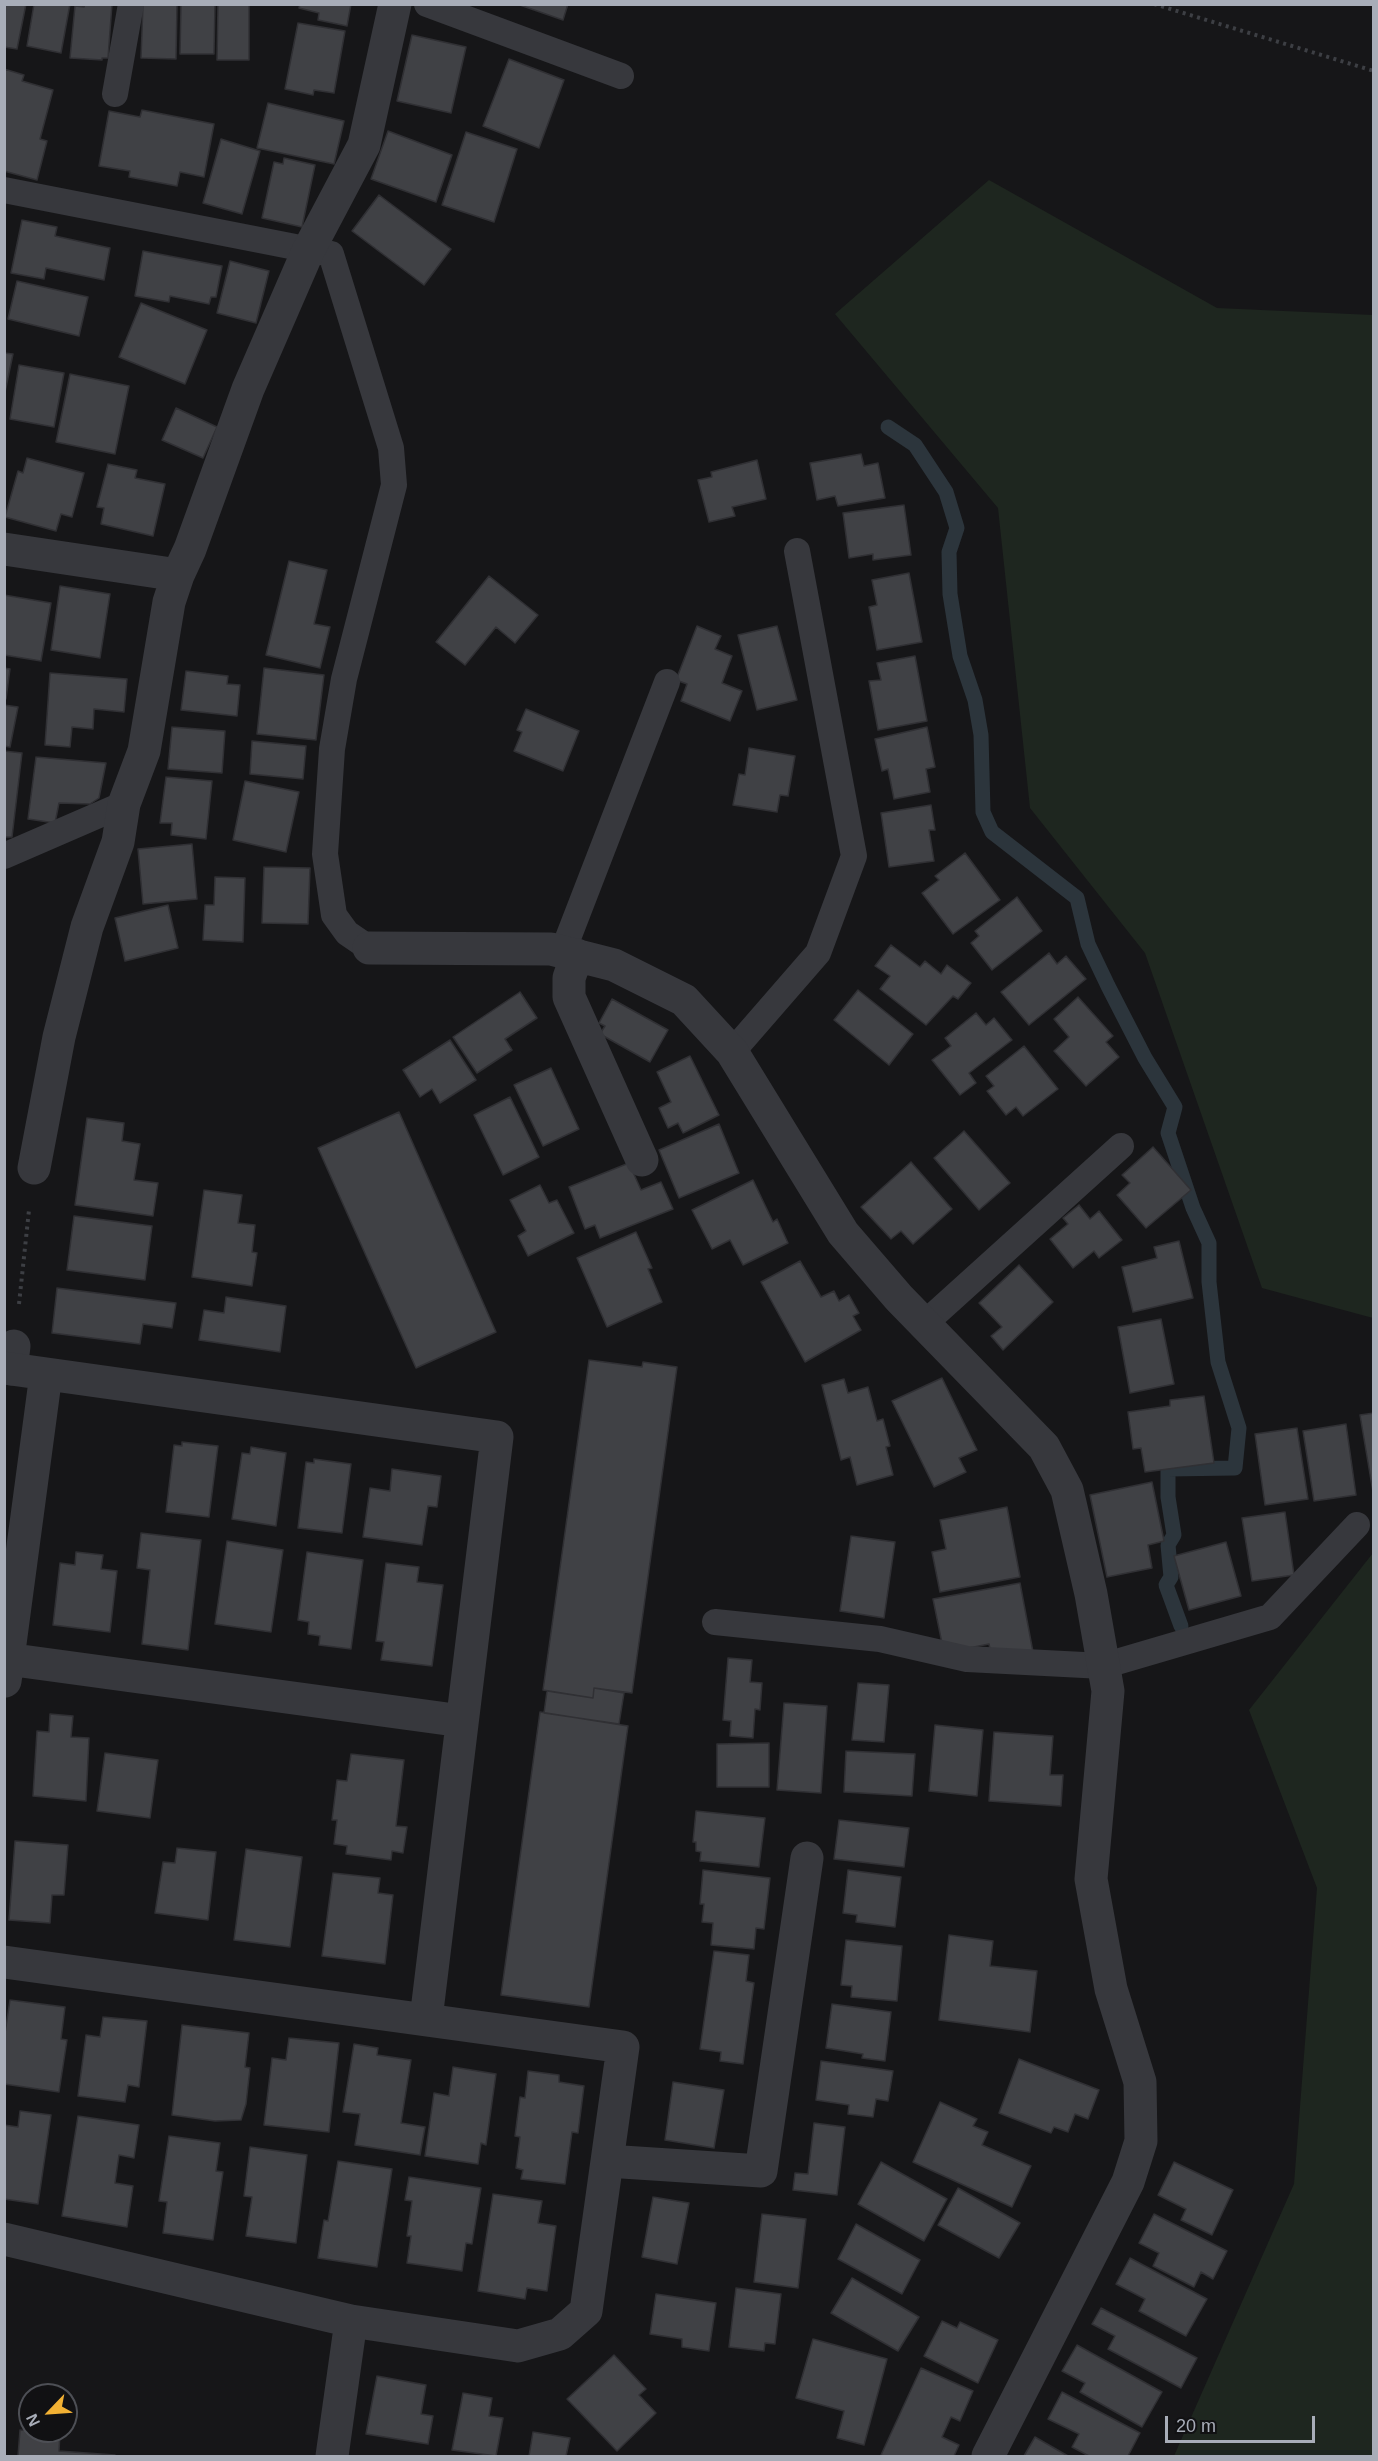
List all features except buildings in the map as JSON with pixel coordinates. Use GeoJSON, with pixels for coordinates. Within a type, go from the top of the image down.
{"type":"FeatureCollection","features":[{"type":"Feature","properties":{"kind":"street"},"geometry":{"type":"LineString","coordinates":[[33,1178],[59,1037],[87,927],[118,842],[124,804],[144,750],[170,602],[178,575],[190,549],[248,389],[308,251],[364,145],[395,4]]}},
{"type":"Feature","properties":{"kind":"street"},"geometry":{"type":"LineString","coordinates":[[4,549],[178,575]]}},
{"type":"Feature","properties":{"kind":"street"},"geometry":{"type":"LineString","coordinates":[[369,948],[551,949],[614,965],[684,1000],[732,1052],[843,1233],[924,1324],[1044,1447],[1067,1490],[1091,1594],[1107,1691],[1091,1878],[1112,1989],[1140,2082],[1141,2140],[1128,2182],[988,2457]]}},
{"type":"Feature","properties":{"kind":"street"},"geometry":{"type":"LineString","coordinates":[[570,953],[569,997],[642,1160]]}},
{"type":"Feature","properties":{"kind":"street"},"geometry":{"type":"LineString","coordinates":[[10,1361],[46,1374],[497,1437],[426,2019]]}},
{"type":"Feature","properties":{"kind":"street"},"geometry":{"type":"LineString","coordinates":[[46,1374],[6,1670],[462,1721]]}},
{"type":"Feature","properties":{"kind":"street"},"geometry":{"type":"LineString","coordinates":[[607,2161],[761,2171],[807,1858]]}},
{"type":"Feature","properties":{"kind":"street"},"geometry":{"type":"LineString","coordinates":[[4,1962],[623,2047],[586,2312],[560,2334],[518,2346],[351,2320],[4,2239]]}},
{"type":"Feature","properties":{"kind":"street"},"geometry":{"type":"LineString","coordinates":[[332,2457],[351,2320]]}},
{"type":"Feature","properties":{"kind":"lane"},"geometry":{"type":"LineString","coordinates":[[115,94],[131,4]]}},
{"type":"Feature","properties":{"kind":"lane"},"geometry":{"type":"LineString","coordinates":[[427,4],[621,76]]}},
{"type":"Feature","properties":{"kind":"lane"},"geometry":{"type":"LineString","coordinates":[[4,190],[331,254],[391,448],[394,476],[394,484],[344,679],[332,749],[325,854],[334,915],[347,933],[369,948]]}},
{"type":"Feature","properties":{"kind":"lane"},"geometry":{"type":"LineString","coordinates":[[732,1052],[818,953],[854,856],[796,551]]}},
{"type":"Feature","properties":{"kind":"lane"},"geometry":{"type":"LineString","coordinates":[[570,953],[667,682]]}},
{"type":"Feature","properties":{"kind":"lane"},"geometry":{"type":"LineString","coordinates":[[4,856],[124,804]]}},
{"type":"Feature","properties":{"kind":"lane"},"geometry":{"type":"LineString","coordinates":[[924,1324],[1121,1146]]}},
{"type":"Feature","properties":{"kind":"lane"},"geometry":{"type":"LineString","coordinates":[[715,1622],[880,1639],[967,1659],[1103,1666],[1270,1617],[1357,1525]]}},
{"type":"Feature","properties":{"kind":"path"},"geometry":{"type":"LineString","coordinates":[[1154,4],[1374,70]]}},
{"type":"Feature","properties":{"kind":"path"},"geometry":{"type":"LineString","coordinates":[[10,1361],[33,1178]]}},
{"type":"Feature","properties":{"kind":"shaded area"},"geometry":{"type":"Polygon","coordinates":[[[989,180],[1217,308],[1373,315],[1373,1318],[1262,1288],[1145,953],[1030,808],[998,508],[835,314],[989,180]]]}},
{"type":"Feature","properties":{"kind":"shaded area"},"geometry":{"type":"Polygon","coordinates":[[[1373,1553],[1373,2456],[1174,2456],[1294,2184],[1317,1888],[1249,1710],[1373,1553]]]}},
{"type":"Feature","properties":{"kind":"waterway"},"geometry":{"type":"LineString","coordinates":[[888,427],[915,445],[946,492],[957,528],[949,552],[950,594],[960,656],[975,700],[981,735],[983,812],[992,832],[1077,898],[1088,944],[1145,1058],[1175,1107],[1168,1133],[1193,1208],[1209,1243],[1209,1282],[1218,1362],[1239,1428],[1235,1468],[1168,1469],[1168,1497],[1174,1535],[1168,1545],[1171,1577],[1166,1585],[1181,1626]]}}]}
